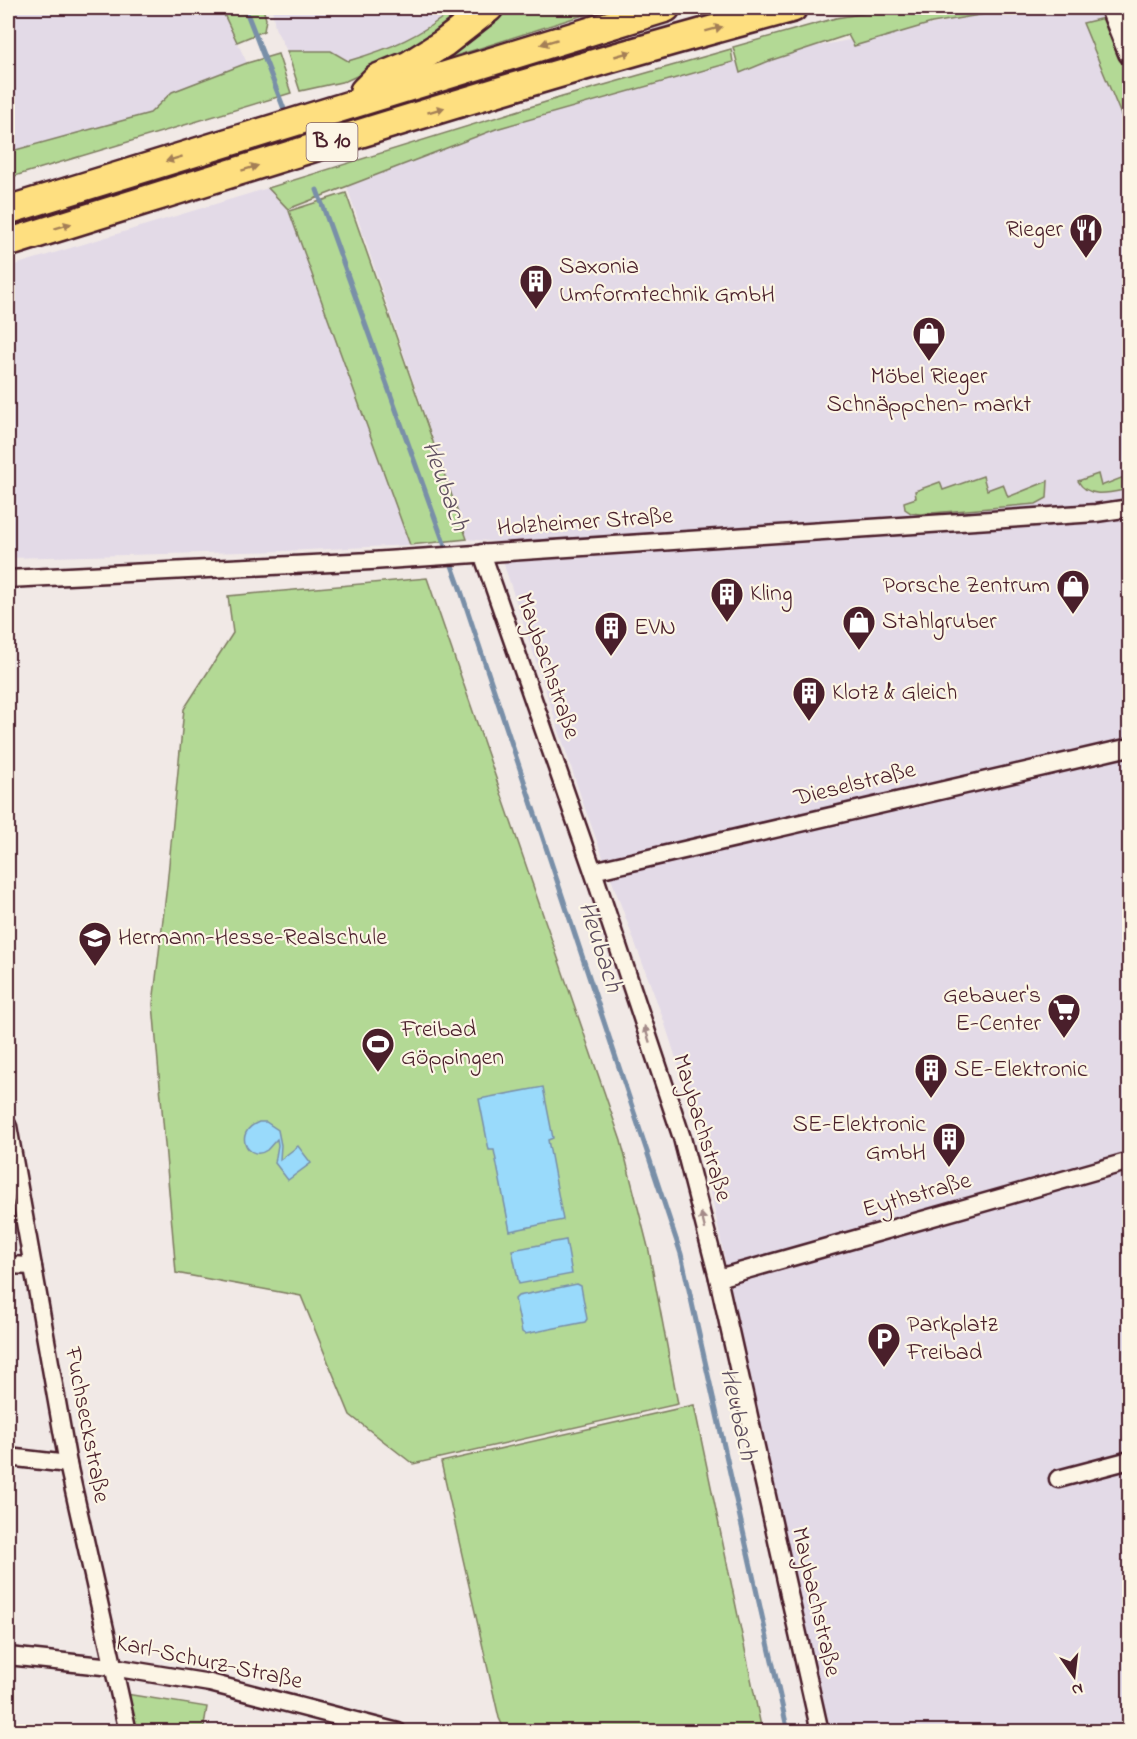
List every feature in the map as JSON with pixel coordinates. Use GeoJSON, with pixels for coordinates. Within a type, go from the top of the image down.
{"type":"FeatureCollection","features":[{"type":"Feature","properties":{"kind":"highway","name":"B 10"},"geometry":{"type":"LineString","coordinates":[[350,105],[377,78],[409,65],[444,43],[489,8]]}},
{"type":"Feature","properties":{"kind":"highway","name":"B 10"},"geometry":{"type":"LineString","coordinates":[[8,210],[666,8]]}},
{"type":"Feature","properties":{"kind":"highway","name":"B 10"},"geometry":{"type":"LineString","coordinates":[[8,243],[560,72],[793,8]]}},
{"type":"Feature","properties":{"kind":"main road"},"geometry":{"type":"LineString","coordinates":[[1112,8],[1130,53]]}},
{"type":"Feature","properties":{"kind":"main road"},"geometry":{"type":"LineString","coordinates":[[1126,8],[1130,12]]}},
{"type":"Feature","properties":{"kind":"street","name":"Holzheimer Straße"},"geometry":{"type":"LineString","coordinates":[[8,579],[429,557],[1077,514],[1130,508]]}},
{"type":"Feature","properties":{"kind":"street","name":"Maybachstraße"},"geometry":{"type":"LineString","coordinates":[[475,554],[593,871],[682,1138],[718,1278],[820,1731]]}},
{"type":"Feature","properties":{"kind":"street","name":"Dieselstraße"},"geometry":{"type":"LineString","coordinates":[[593,871],[926,792],[1130,747]]}},
{"type":"Feature","properties":{"kind":"street","name":"Fuchseckstraße"},"geometry":{"type":"LineString","coordinates":[[8,1126],[68,1464],[128,1731]]}},
{"type":"Feature","properties":{"kind":"street","name":"Eythstraße"},"geometry":{"type":"LineString","coordinates":[[718,1278],[1130,1161]]}},
{"type":"Feature","properties":{"kind":"street"},"geometry":{"type":"LineString","coordinates":[[8,1265],[33,1266]]}},
{"type":"Feature","properties":{"kind":"street"},"geometry":{"type":"LineString","coordinates":[[8,1457],[68,1464]]}},
{"type":"Feature","properties":{"kind":"street"},"geometry":{"type":"LineString","coordinates":[[1058,1479],[1130,1460]]}},
{"type":"Feature","properties":{"kind":"street","name":"Karl-Schurz-Straße"},"geometry":{"type":"LineString","coordinates":[[8,1656],[112,1667],[210,1683],[398,1731]]}},
{"type":"Feature","properties":{"kind":"shaded area"},"geometry":{"type":"Polygon","coordinates":[[[8,8],[221,8],[247,63],[172,92],[150,113],[8,152],[8,8]]]}},
{"type":"Feature","properties":{"kind":"shaded area"},"geometry":{"type":"Polygon","coordinates":[[[272,8],[456,8],[429,28],[385,50],[348,61],[331,51],[287,51],[275,28],[272,8]]]}},
{"type":"Feature","properties":{"kind":"shaded area"},"geometry":{"type":"Polygon","coordinates":[[[1019,8],[1129,8],[1129,1731],[829,1731],[773,1496],[697,1124],[664,1021],[584,806],[505,568],[499,542],[467,539],[347,187],[496,129],[733,62],[1019,8]]]}},
{"type":"Feature","properties":{"kind":"shaded area"},"geometry":{"type":"Polygon","coordinates":[[[268,188],[289,211],[410,545],[286,551],[8,558],[8,267],[268,188]]]}},
{"type":"Feature","properties":{"kind":"green space"},"geometry":{"type":"Polygon","coordinates":[[[221,8],[263,8],[266,19],[264,31],[237,42],[221,8]]]}},
{"type":"Feature","properties":{"kind":"green space"},"geometry":{"type":"Polygon","coordinates":[[[456,8],[477,8],[407,53],[346,81],[300,91],[287,51],[331,51],[348,61],[405,40],[456,8]]]}},
{"type":"Feature","properties":{"kind":"green space"},"geometry":{"type":"Polygon","coordinates":[[[502,8],[605,8],[449,58],[449,51],[490,21],[502,8]]]}},
{"type":"Feature","properties":{"kind":"green space"},"geometry":{"type":"Polygon","coordinates":[[[897,8],[1021,8],[932,23],[854,46],[848,35],[740,73],[733,47],[836,18],[897,8]]]}},
{"type":"Feature","properties":{"kind":"green space"},"geometry":{"type":"Polygon","coordinates":[[[1108,17],[1129,71],[1129,134],[1083,23],[1108,17]]]}},
{"type":"Feature","properties":{"kind":"green space"},"geometry":{"type":"Polygon","coordinates":[[[731,49],[733,62],[496,129],[288,209],[268,188],[562,97],[731,49]]]}},
{"type":"Feature","properties":{"kind":"green space"},"geometry":{"type":"Polygon","coordinates":[[[278,54],[291,93],[8,178],[8,152],[150,113],[172,92],[247,63],[278,54]]]}},
{"type":"Feature","properties":{"kind":"green space"},"geometry":{"type":"Polygon","coordinates":[[[346,193],[467,539],[410,545],[289,211],[346,193]]]}},
{"type":"Feature","properties":{"kind":"green space"},"geometry":{"type":"Polygon","coordinates":[[[1098,474],[1101,486],[1129,475],[1129,489],[1094,493],[1082,487],[1078,481],[1098,474]]]}},
{"type":"Feature","properties":{"kind":"green space"},"geometry":{"type":"Polygon","coordinates":[[[983,476],[987,490],[1003,484],[1008,497],[1048,481],[1047,498],[1036,504],[920,514],[911,513],[905,509],[904,502],[916,498],[915,491],[940,482],[943,490],[983,476]]]}},
{"type":"Feature","properties":{"kind":"green space","name":"Freibad Göppingen"},"geometry":{"type":"Polygon","coordinates":[[[427,578],[621,1141],[649,1251],[678,1404],[413,1464],[350,1415],[301,1296],[176,1273],[153,1004],[184,709],[233,633],[228,596],[427,578]]]}},
{"type":"Feature","properties":{"kind":"green space"},"geometry":{"type":"Polygon","coordinates":[[[694,1405],[762,1731],[505,1731],[499,1718],[441,1462],[694,1405]]]}},
{"type":"Feature","properties":{"kind":"green space"},"geometry":{"type":"Polygon","coordinates":[[[120,1693],[207,1707],[203,1731],[129,1731],[120,1693]]]}},
{"type":"Feature","properties":{"kind":"water"},"geometry":{"type":"Polygon","coordinates":[[[543,1087],[553,1138],[548,1140],[563,1220],[510,1231],[494,1150],[489,1150],[479,1099],[543,1087]]]}},
{"type":"Feature","properties":{"kind":"water"},"geometry":{"type":"Polygon","coordinates":[[[259,1122],[266,1122],[278,1130],[281,1145],[280,1160],[298,1146],[311,1163],[288,1180],[275,1163],[277,1139],[267,1150],[260,1153],[249,1150],[244,1139],[246,1133],[259,1122]]]}},
{"type":"Feature","properties":{"kind":"water"},"geometry":{"type":"Polygon","coordinates":[[[566,1240],[572,1274],[519,1284],[512,1250],[566,1240]]]}},
{"type":"Feature","properties":{"kind":"water"},"geometry":{"type":"Polygon","coordinates":[[[577,1284],[581,1286],[587,1319],[585,1322],[525,1334],[522,1332],[515,1299],[518,1296],[577,1284]]]}},
{"type":"Feature","properties":{"kind":"waterway","name":"Heubach"},"geometry":{"type":"LineString","coordinates":[[245,8],[284,109]]}},
{"type":"Feature","properties":{"kind":"waterway","name":"Heubach"},"geometry":{"type":"LineString","coordinates":[[317,190],[459,585],[681,1254],[788,1732]]}},
{"type":"Feature","properties":{"kind":"place","name":"Rieger"},"geometry":{"type":"Point","coordinates":[1086,259]}},
{"type":"Feature","properties":{"kind":"place","name":"Saxonia Umformtechnik GmbH"},"geometry":{"type":"Point","coordinates":[536,310]}},
{"type":"Feature","properties":{"kind":"place","name":"Möbel Rieger Schnäppchen- markt"},"geometry":{"type":"Point","coordinates":[929,362]}},
{"type":"Feature","properties":{"kind":"place","name":"Porsche Zentrum"},"geometry":{"type":"Point","coordinates":[1073,615]}},
{"type":"Feature","properties":{"kind":"place","name":"Kling"},"geometry":{"type":"Point","coordinates":[727,623]}},
{"type":"Feature","properties":{"kind":"place","name":"Stahlgruber"},"geometry":{"type":"Point","coordinates":[859,651]}},
{"type":"Feature","properties":{"kind":"place","name":"EVN"},"geometry":{"type":"Point","coordinates":[611,657]}},
{"type":"Feature","properties":{"kind":"place","name":"Klotz & Gleich"},"geometry":{"type":"Point","coordinates":[809,722]}},
{"type":"Feature","properties":{"kind":"place","name":"Hermann-Hesse-Realschule"},"geometry":{"type":"Point","coordinates":[95,967]}},
{"type":"Feature","properties":{"kind":"place","name":"Gebauer's E-Center"},"geometry":{"type":"Point","coordinates":[1064,1039]}},
{"type":"Feature","properties":{"kind":"place","name":"Freibad Göppingen"},"geometry":{"type":"Point","coordinates":[378,1073]}},
{"type":"Feature","properties":{"kind":"place","name":"SE-Elektronic"},"geometry":{"type":"Point","coordinates":[931,1099]}},
{"type":"Feature","properties":{"kind":"place","name":"SE-Elektronic GmbH"},"geometry":{"type":"Point","coordinates":[949,1168]}},
{"type":"Feature","properties":{"kind":"place","name":"Parkplatz Freibad"},"geometry":{"type":"Point","coordinates":[884,1368]}}]}
